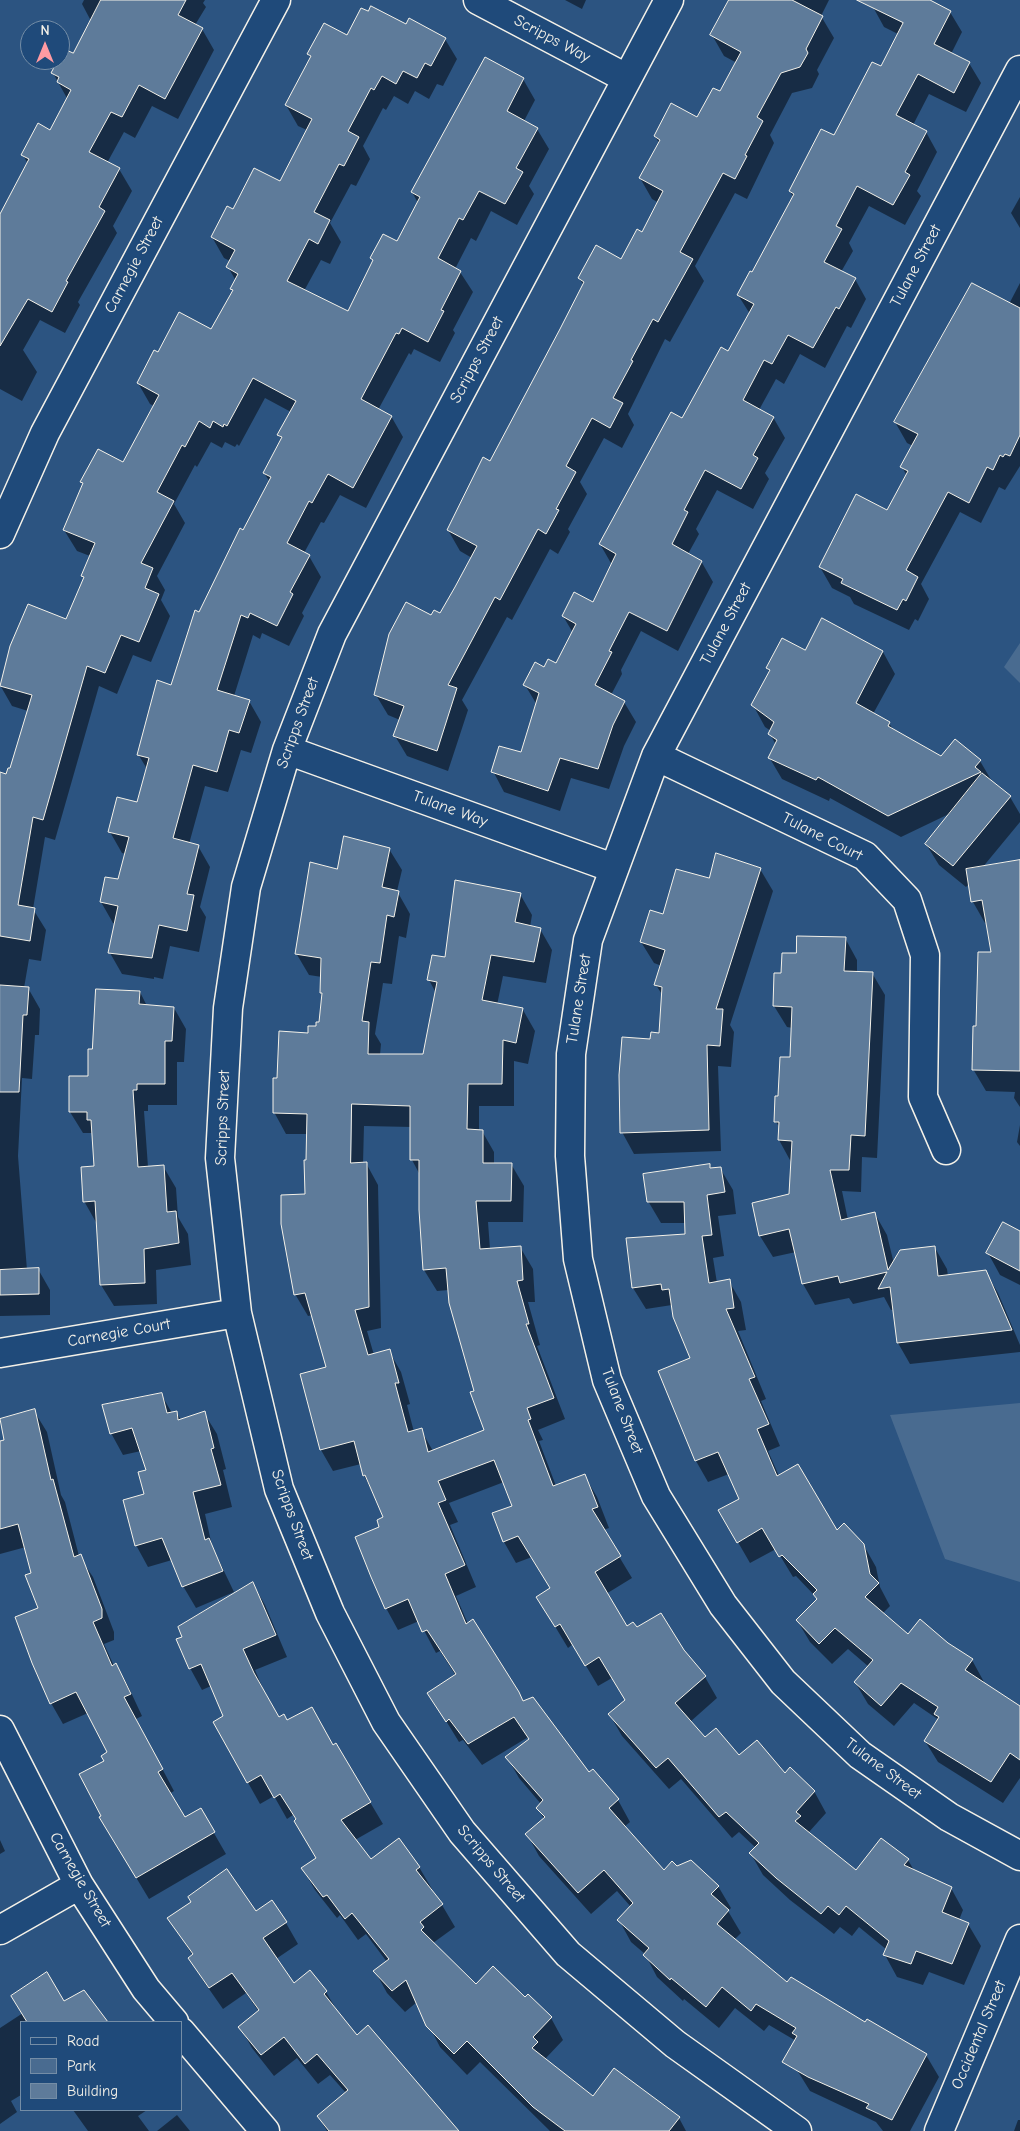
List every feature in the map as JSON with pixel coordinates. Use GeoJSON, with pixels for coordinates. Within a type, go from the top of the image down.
{"type":"FeatureCollection","features":[{"type":"Feature","properties":{"kind":"street","name":"Carnegie Street"},"geometry":{"type":"LineString","coordinates":[[0,534],[45,433],[276,0]]}},
{"type":"Feature","properties":{"kind":"street","name":"Scripps Way"},"geometry":{"type":"LineString","coordinates":[[478,0],[626,78]]}},
{"type":"Feature","properties":{"kind":"street","name":"Scripps Street"},"geometry":{"type":"LineString","coordinates":[[669,0],[332,634],[287,750],[246,887],[228,1008],[220,1158],[237,1314],[279,1489],[330,1613],[386,1722],[462,1832],[568,1954],[675,2044],[797,2131]]}},
{"type":"Feature","properties":{"kind":"street","name":"Tulane Street"},"geometry":{"type":"LineString","coordinates":[[1020,70],[656,756],[613,868],[588,940],[570,1064],[570,1156],[578,1258],[607,1380],[656,1496],[723,1605],[783,1682],[860,1755],[949,1817],[1020,1856]]}},
{"type":"Feature","properties":{"kind":"street","name":"Tulane Way"},"geometry":{"type":"LineString","coordinates":[[287,750],[613,868]]}},
{"type":"Feature","properties":{"kind":"street","name":"Tulane Court"},"geometry":{"type":"LineString","coordinates":[[656,756],[865,856],[907,900],[925,956],[923,1096],[946,1150]]}},
{"type":"Feature","properties":{"kind":"street","name":"Carnegie Court"},"geometry":{"type":"LineString","coordinates":[[0,1353],[237,1314]]}},
{"type":"Feature","properties":{"kind":"street","name":"Carnegie Street"},"geometry":{"type":"LineString","coordinates":[[0,1730],[79,1884],[146,1989],[173,2021]]}},
{"type":"Feature","properties":{"kind":"street"},"geometry":{"type":"LineString","coordinates":[[0,1930],[79,1884]]}},
{"type":"Feature","properties":{"kind":"street","name":"Occidental Street"},"geometry":{"type":"LineString","coordinates":[[939,2131],[1020,1939]]}},
{"type":"Feature","properties":{"kind":"street"},"geometry":{"type":"LineString","coordinates":[[182,2033],[265,2131]]}},
{"type":"Feature","properties":{"kind":"green space"},"geometry":{"type":"Polygon","coordinates":[[[1020,643],[1020,683],[1004,667],[1020,643]]]}},
{"type":"Feature","properties":{"kind":"green space"},"geometry":{"type":"Polygon","coordinates":[[[1020,1403],[1020,1582],[945,1559],[890,1415],[1020,1403]]]}},
{"type":"Feature","properties":{"kind":"building"},"geometry":{"type":"Polygon","coordinates":[[[101,0],[186,0],[178,15],[203,28],[165,99],[139,85],[122,117],[111,112],[89,152],[120,168],[99,207],[105,211],[66,281],[68,282],[52,312],[28,299],[0,346],[0,214],[29,159],[21,155],[38,123],[50,130],[71,90],[57,82],[59,77],[51,73],[53,70],[70,70],[70,52],[73,53],[101,0]]]}},
{"type":"Feature","properties":{"kind":"building"},"geometry":{"type":"Polygon","coordinates":[[[729,0],[792,0],[823,16],[806,49],[808,53],[800,67],[781,73],[757,117],[763,121],[735,179],[723,173],[680,252],[693,259],[658,322],[653,319],[631,360],[633,361],[613,398],[623,403],[610,428],[592,418],[566,466],[576,472],[556,509],[559,510],[546,534],[538,529],[500,600],[495,597],[448,685],[457,688],[437,751],[393,736],[404,706],[374,695],[389,634],[406,602],[431,615],[434,610],[440,613],[477,546],[447,530],[483,457],[490,461],[560,329],[584,282],[578,278],[596,245],[621,259],[637,229],[642,232],[663,191],[639,178],[660,140],[654,136],[671,103],[697,117],[713,88],[720,91],[741,52],[710,35],[729,0]]]}},
{"type":"Feature","properties":{"kind":"building"},"geometry":{"type":"Polygon","coordinates":[[[857,0],[930,0],[951,11],[934,44],[970,62],[954,93],[918,74],[896,115],[927,131],[905,172],[910,175],[893,205],[857,186],[836,226],[842,229],[824,262],[856,278],[839,309],[836,307],[813,348],[788,335],[772,364],[764,360],[743,400],[774,417],[753,455],[758,458],[741,489],[705,470],[684,510],[688,512],[672,544],[702,561],[667,631],[629,612],[609,651],[612,652],[595,685],[625,701],[613,725],[598,769],[560,758],[548,791],[491,772],[499,746],[521,752],[539,693],[523,685],[535,662],[544,667],[548,659],[556,663],[576,624],[562,616],[574,592],[593,602],[616,554],[599,544],[671,412],[682,418],[721,347],[728,351],[754,304],[737,295],[750,271],[752,272],[794,194],[789,191],[821,129],[834,135],[872,62],[881,66],[903,23],[857,0]]]}},
{"type":"Feature","properties":{"kind":"building"},"geometry":{"type":"Polygon","coordinates":[[[371,6],[406,24],[409,18],[446,38],[431,66],[425,63],[417,78],[403,71],[396,84],[382,76],[374,90],[371,88],[348,131],[359,137],[344,166],[339,164],[314,212],[330,220],[318,244],[309,239],[287,281],[348,311],[373,260],[370,258],[383,234],[397,241],[420,197],[411,192],[485,57],[524,78],[507,111],[538,128],[516,168],[523,172],[505,204],[479,191],[463,220],[459,218],[438,258],[461,271],[441,310],[444,311],[428,342],[402,328],[399,334],[396,333],[361,399],[392,416],[353,488],[328,474],[312,503],[309,501],[287,543],[310,555],[290,592],[293,594],[277,626],[250,613],[248,618],[241,615],[217,690],[250,700],[239,733],[229,730],[217,772],[193,765],[173,838],[199,845],[187,894],[194,895],[187,931],[159,925],[152,958],[108,953],[118,906],[100,902],[105,877],[118,879],[129,837],[108,832],[117,797],[137,802],[149,758],[137,755],[157,680],[171,685],[195,610],[199,612],[240,528],[243,530],[271,477],[263,473],[282,437],[277,435],[296,401],[253,378],[227,426],[224,424],[223,427],[213,421],[210,428],[199,421],[185,447],[182,445],[157,492],[174,501],[141,563],[153,568],[145,588],[159,594],[139,642],[121,635],[105,673],[87,666],[43,820],[33,817],[18,905],[35,908],[30,941],[0,936],[0,772],[6,774],[8,768],[10,768],[32,695],[0,686],[10,646],[28,604],[66,619],[84,577],[81,576],[95,543],[63,530],[83,483],[80,482],[98,449],[123,462],[159,395],[137,383],[154,350],[158,352],[179,312],[211,329],[233,290],[230,289],[238,274],[226,267],[235,250],[211,237],[227,206],[233,209],[254,168],[280,181],[312,119],[285,105],[311,56],[307,54],[324,23],[347,35],[361,8],[368,11],[371,6]]]}},
{"type":"Feature","properties":{"kind":"building"},"geometry":{"type":"Polygon","coordinates":[[[972,283],[1020,308],[1020,435],[1010,456],[1005,454],[1003,457],[1000,455],[993,470],[987,467],[969,503],[948,492],[906,570],[918,577],[906,601],[903,599],[897,610],[841,583],[843,579],[819,567],[856,494],[887,510],[908,471],[900,467],[918,434],[894,422],[972,283]]]}},
{"type":"Feature","properties":{"kind":"building"},"geometry":{"type":"Polygon","coordinates":[[[822,618],[883,651],[856,703],[890,722],[888,726],[941,756],[955,739],[981,760],[975,767],[981,772],[888,816],[818,777],[816,780],[768,758],[777,740],[768,734],[774,722],[751,705],[770,670],[766,668],[782,638],[805,650],[822,618]]]}},
{"type":"Feature","properties":{"kind":"building"},"geometry":{"type":"Polygon","coordinates":[[[982,773],[1011,796],[953,866],[925,844],[982,773]]]}},
{"type":"Feature","properties":{"kind":"building"},"geometry":{"type":"Polygon","coordinates":[[[344,836],[390,848],[382,887],[399,891],[394,917],[387,915],[380,963],[371,962],[362,1021],[369,1022],[368,1054],[423,1054],[437,982],[427,980],[432,955],[445,957],[455,880],[521,893],[515,922],[541,928],[534,962],[491,955],[482,1000],[523,1008],[516,1043],[503,1040],[502,1084],[468,1084],[467,1129],[483,1130],[483,1163],[512,1163],[511,1201],[476,1201],[480,1249],[521,1246],[523,1280],[517,1281],[529,1324],[526,1324],[554,1398],[527,1408],[531,1419],[528,1420],[553,1486],[585,1474],[598,1507],[592,1509],[621,1556],[595,1572],[627,1626],[633,1622],[637,1627],[661,1613],[684,1650],[706,1676],[675,1703],[705,1737],[716,1728],[739,1755],[757,1740],[785,1773],[790,1767],[815,1791],[796,1812],[801,1816],[795,1821],[856,1870],[881,1838],[909,1859],[904,1865],[952,1887],[942,1912],[969,1923],[952,1964],[916,1951],[911,1964],[883,1955],[889,1941],[846,1906],[839,1915],[828,1906],[821,1914],[776,1878],[749,1853],[759,1843],[726,1812],[719,1817],[668,1758],[656,1768],[608,1714],[625,1700],[599,1657],[585,1666],[560,1624],[555,1627],[536,1597],[550,1588],[518,1536],[503,1542],[492,1513],[512,1506],[494,1460],[438,1481],[446,1500],[438,1503],[465,1565],[445,1574],[466,1624],[473,1619],[523,1701],[533,1697],[589,1772],[593,1769],[619,1799],[609,1808],[664,1870],[672,1861],[677,1866],[691,1860],[719,1886],[711,1894],[729,1910],[717,1924],[787,1982],[791,1977],[865,2022],[867,2019],[927,2054],[892,2120],[866,2108],[869,2104],[808,2077],[782,2062],[797,2036],[792,2033],[796,2028],[756,2004],[751,2011],[722,1987],[706,2007],[671,1978],[670,1980],[643,1955],[649,1948],[617,1920],[633,1903],[604,1870],[578,1893],[525,1834],[545,1817],[536,1808],[543,1800],[505,1757],[529,1739],[514,1717],[468,1744],[449,1719],[446,1722],[427,1693],[456,1674],[427,1630],[422,1632],[408,1599],[385,1609],[355,1537],[379,1527],[377,1520],[383,1517],[365,1475],[363,1476],[354,1441],[320,1450],[300,1374],[326,1367],[305,1293],[294,1295],[281,1224],[281,1195],[305,1194],[304,1160],[306,1160],[307,1114],[273,1113],[273,1078],[277,1078],[279,1031],[308,1033],[308,1026],[316,1026],[316,1022],[319,1022],[322,993],[320,993],[321,958],[295,954],[310,862],[337,869],[344,836]],[[352,1104],[351,1163],[367,1162],[369,1307],[355,1310],[368,1355],[390,1349],[399,1383],[395,1383],[408,1432],[422,1428],[428,1452],[484,1430],[470,1392],[474,1391],[449,1303],[446,1268],[423,1270],[419,1210],[419,1160],[410,1160],[410,1106],[352,1104]]]}},
{"type":"Feature","properties":{"kind":"building"},"geometry":{"type":"Polygon","coordinates":[[[716,853],[761,868],[716,1009],[723,1009],[720,1046],[707,1045],[709,1130],[620,1133],[619,1075],[622,1037],[650,1039],[651,1032],[659,1033],[662,987],[654,985],[665,950],[640,942],[650,910],[663,914],[676,869],[709,878],[716,853]]]}},
{"type":"Feature","properties":{"kind":"building"},"geometry":{"type":"Polygon","coordinates":[[[1020,860],[1020,1071],[972,1070],[973,1026],[976,1026],[978,952],[991,952],[982,900],[971,902],[966,869],[1020,860]]]}},
{"type":"Feature","properties":{"kind":"building"},"geometry":{"type":"Polygon","coordinates":[[[797,936],[846,937],[844,971],[873,972],[865,1136],[851,1135],[849,1170],[830,1170],[841,1220],[875,1212],[888,1270],[900,1250],[935,1246],[938,1276],[986,1270],[1012,1330],[897,1343],[890,1287],[878,1289],[887,1272],[840,1283],[838,1276],[802,1284],[789,1229],[759,1236],[752,1203],[789,1194],[792,1141],[778,1140],[779,1122],[774,1122],[775,1096],[778,1096],[780,1057],[790,1057],[792,1007],[773,1006],[774,973],[781,973],[782,953],[796,953],[797,936]]]}},
{"type":"Feature","properties":{"kind":"building"},"geometry":{"type":"Polygon","coordinates":[[[0,985],[29,987],[27,1015],[23,1015],[19,1092],[0,1092],[0,985]]]}},
{"type":"Feature","properties":{"kind":"building"},"geometry":{"type":"Polygon","coordinates":[[[96,989],[140,991],[139,1004],[174,1007],[172,1041],[165,1041],[165,1084],[137,1084],[137,1090],[133,1090],[138,1167],[164,1165],[167,1212],[176,1211],[179,1243],[144,1249],[145,1283],[100,1285],[95,1201],[83,1202],[81,1167],[94,1166],[91,1120],[87,1120],[87,1112],[69,1112],[69,1076],[88,1076],[88,1049],[92,1049],[96,989]]]}},
{"type":"Feature","properties":{"kind":"building"},"geometry":{"type":"Polygon","coordinates":[[[710,1164],[710,1168],[721,1167],[725,1192],[707,1195],[712,1235],[702,1236],[709,1283],[730,1279],[734,1308],[726,1309],[755,1377],[749,1379],[769,1424],[757,1429],[777,1476],[798,1464],[837,1530],[844,1523],[864,1544],[870,1574],[879,1583],[865,1597],[908,1634],[920,1619],[948,1643],[973,1659],[965,1670],[1020,1706],[1020,1760],[1010,1753],[991,1782],[924,1741],[939,1717],[934,1714],[938,1707],[901,1683],[881,1706],[854,1682],[873,1660],[835,1628],[819,1644],[796,1620],[817,1599],[813,1594],[817,1590],[782,1555],[779,1557],[762,1528],[737,1543],[718,1510],[739,1499],[718,1452],[695,1461],[658,1371],[690,1358],[673,1317],[669,1289],[662,1290],[661,1284],[632,1288],[626,1238],[685,1234],[684,1202],[647,1202],[643,1174],[710,1164]]]}},
{"type":"Feature","properties":{"kind":"building"},"geometry":{"type":"Polygon","coordinates":[[[1003,1222],[1020,1231],[1020,1271],[986,1253],[1003,1222]]]}},
{"type":"Feature","properties":{"kind":"building"},"geometry":{"type":"Polygon","coordinates":[[[39,1268],[39,1294],[0,1295],[0,1270],[39,1268]]]}},
{"type":"Feature","properties":{"kind":"building"},"geometry":{"type":"Polygon","coordinates":[[[162,1393],[167,1413],[177,1411],[178,1420],[205,1411],[214,1448],[211,1449],[221,1485],[193,1492],[205,1540],[209,1538],[223,1571],[182,1587],[162,1538],[135,1546],[123,1500],[144,1494],[138,1472],[146,1470],[132,1428],[110,1434],[102,1405],[162,1393]]]}},
{"type":"Feature","properties":{"kind":"building"},"geometry":{"type":"Polygon","coordinates":[[[35,1409],[51,1480],[53,1479],[74,1557],[81,1554],[102,1609],[102,1618],[93,1622],[112,1666],[116,1663],[131,1694],[124,1697],[163,1769],[158,1772],[185,1817],[201,1808],[215,1832],[136,1878],[99,1817],[101,1816],[79,1774],[104,1761],[101,1756],[107,1752],[76,1692],[50,1704],[15,1617],[38,1608],[25,1575],[31,1573],[18,1524],[0,1529],[0,1441],[4,1440],[0,1419],[35,1409]]]}},
{"type":"Feature","properties":{"kind":"building"},"geometry":{"type":"Polygon","coordinates":[[[253,1582],[276,1635],[243,1649],[254,1673],[279,1717],[284,1714],[287,1720],[312,1707],[333,1745],[336,1743],[371,1802],[341,1820],[371,1859],[399,1838],[420,1867],[416,1870],[443,1904],[420,1922],[424,1927],[421,1930],[476,1984],[493,1966],[525,1997],[528,1994],[552,2017],[533,2037],[538,2042],[532,2048],[593,2096],[614,2068],[680,2117],[669,2131],[565,2131],[533,2107],[467,2041],[454,2054],[426,2026],[406,1980],[392,1991],[373,1971],[389,1959],[352,1913],[345,1919],[327,1895],[323,1897],[301,1868],[316,1858],[294,1821],[296,1819],[280,1794],[274,1798],[261,1775],[247,1783],[213,1722],[223,1716],[201,1664],[189,1669],[176,1639],[182,1637],[178,1627],[253,1582]]]}},
{"type":"Feature","properties":{"kind":"building"},"geometry":{"type":"Polygon","coordinates":[[[227,1869],[256,1911],[272,1900],[287,1922],[263,1938],[294,1983],[310,1970],[327,1991],[324,1994],[357,2035],[368,2025],[459,2131],[329,2131],[317,2116],[348,2090],[317,2054],[305,2064],[284,2037],[261,2055],[238,2027],[259,2010],[232,1973],[209,1988],[188,1958],[193,1954],[167,1918],[191,1902],[188,1897],[227,1869]]]}},
{"type":"Feature","properties":{"kind":"building"},"geometry":{"type":"Polygon","coordinates":[[[47,1972],[64,2001],[84,1990],[107,2021],[26,2021],[11,1996],[47,1972]]]}}]}
